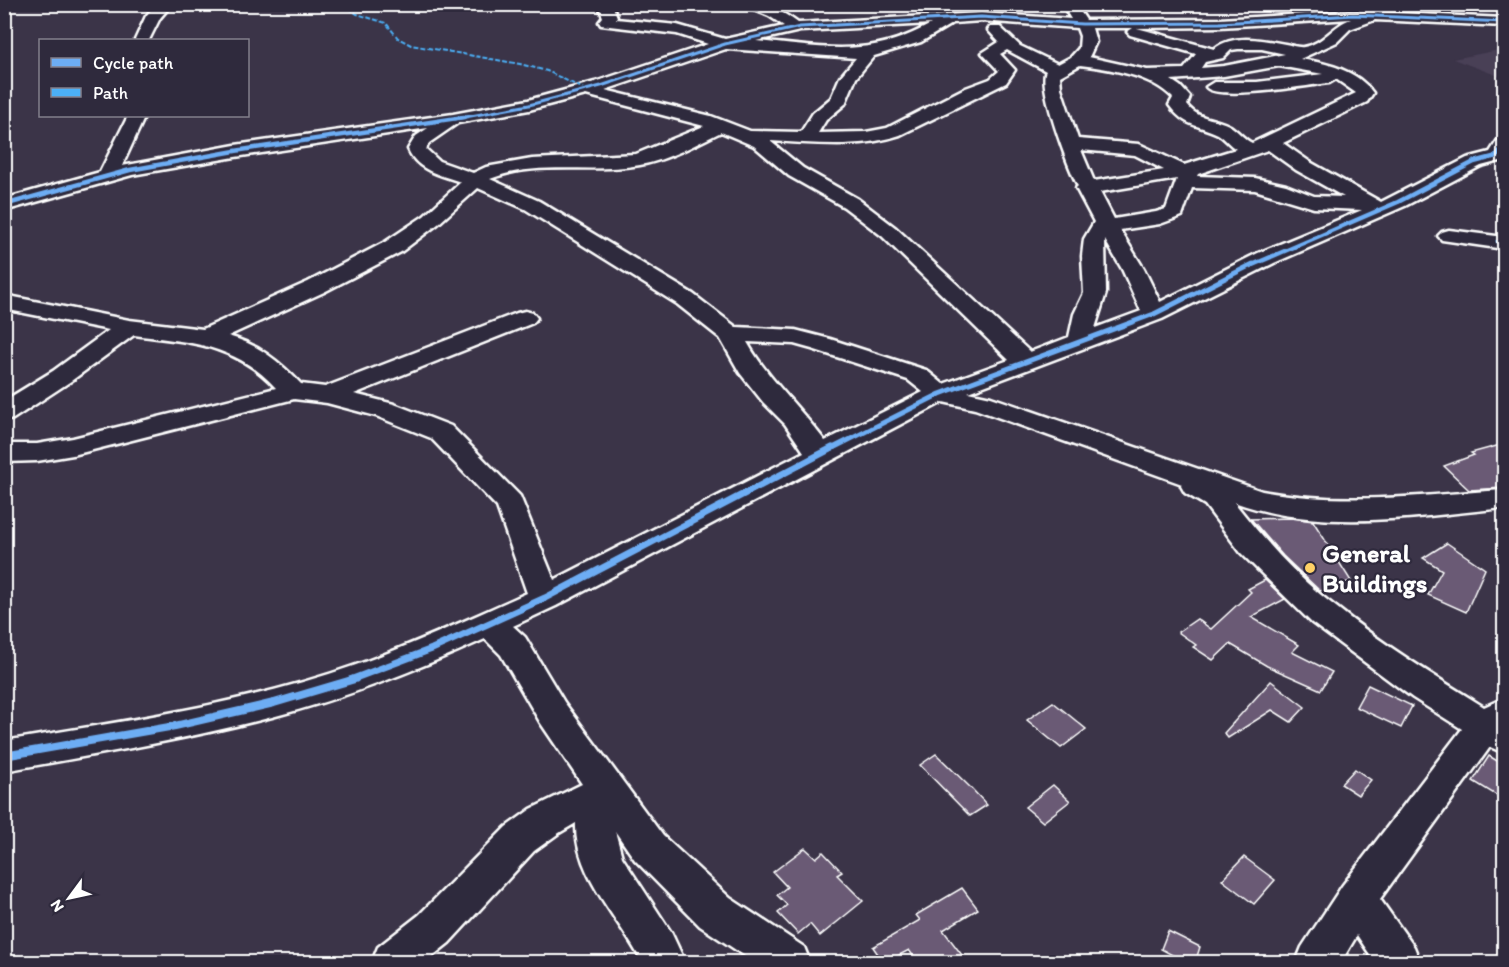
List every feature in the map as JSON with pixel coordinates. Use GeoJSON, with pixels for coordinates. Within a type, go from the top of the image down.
{"type":"FeatureCollection","features":[{"type":"Feature","properties":{"kind":"street"},"geometry":{"type":"LineString","coordinates":[[142,39],[153,16],[165,4]]}},
{"type":"Feature","properties":{"kind":"street"},"geometry":{"type":"LineString","coordinates":[[605,4],[610,17],[607,23],[667,45],[757,45],[835,53],[868,53],[916,39],[969,10]]}},
{"type":"Feature","properties":{"kind":"street"},"geometry":{"type":"LineString","coordinates":[[747,4],[774,14],[796,28]]}},
{"type":"Feature","properties":{"kind":"street"},"geometry":{"type":"LineString","coordinates":[[1075,4],[1072,10],[1089,35],[1088,45],[1078,60],[1052,75],[1052,82],[1069,143],[1086,188],[1133,269],[1154,314]]}},
{"type":"Feature","properties":{"kind":"street"},"geometry":{"type":"LineString","coordinates":[[1425,4],[1499,20]]}},
{"type":"Feature","properties":{"kind":"street"},"geometry":{"type":"LineString","coordinates":[[969,10],[1008,44],[1058,71]]}},
{"type":"Feature","properties":{"kind":"street"},"geometry":{"type":"LineString","coordinates":[[4,205],[108,175],[235,151],[453,119],[587,90],[667,45],[697,34],[725,44],[796,28],[969,10],[1082,24],[1229,22],[1322,10],[1378,16],[1499,20]]}},
{"type":"Feature","properties":{"kind":"street"},"geometry":{"type":"LineString","coordinates":[[1405,17],[1456,10]]}},
{"type":"Feature","properties":{"kind":"street"},"geometry":{"type":"LineString","coordinates":[[1142,75],[1242,69],[1279,62],[1305,53],[1332,39],[1345,26],[1378,16]]}},
{"type":"Feature","properties":{"kind":"street"},"geometry":{"type":"LineString","coordinates":[[1110,23],[1217,55]]}},
{"type":"Feature","properties":{"kind":"street"},"geometry":{"type":"LineString","coordinates":[[749,136],[858,138],[895,131],[969,93],[995,83],[1007,70],[990,53],[1008,44]]}},
{"type":"Feature","properties":{"kind":"street"},"geometry":{"type":"LineString","coordinates":[[1188,73],[1199,58],[1217,55],[1226,47],[1237,44],[1262,44],[1305,53]]}},
{"type":"Feature","properties":{"kind":"street"},"geometry":{"type":"LineString","coordinates":[[806,138],[819,117],[839,100],[848,77],[868,53]]}},
{"type":"Feature","properties":{"kind":"street"},"geometry":{"type":"LineString","coordinates":[[1078,60],[1142,75],[1164,84],[1179,92],[1182,97],[1178,105],[1185,114],[1200,123],[1226,131],[1235,141],[1251,150]]}},
{"type":"Feature","properties":{"kind":"street"},"geometry":{"type":"LineString","coordinates":[[1080,342],[1086,314],[1095,295],[1096,283],[1091,251],[1093,239],[1106,224],[1160,218],[1175,212],[1186,177],[1270,143],[1361,98],[1365,93],[1344,78],[1317,66],[1279,62]]}},
{"type":"Feature","properties":{"kind":"street"},"geometry":{"type":"LineString","coordinates":[[1164,84],[1243,87],[1344,78]]}},
{"type":"Feature","properties":{"kind":"street"},"geometry":{"type":"LineString","coordinates":[[587,90],[720,125],[749,136],[796,172],[851,203],[889,232],[1027,363]]}},
{"type":"Feature","properties":{"kind":"street"},"geometry":{"type":"LineString","coordinates":[[108,175],[136,117]]}},
{"type":"Feature","properties":{"kind":"street"},"geometry":{"type":"LineString","coordinates":[[453,119],[422,141],[417,152],[432,165],[475,180],[532,206],[666,285],[730,334],[749,368],[779,406],[794,418],[819,453]]}},
{"type":"Feature","properties":{"kind":"street"},"geometry":{"type":"LineString","coordinates":[[206,337],[316,287],[393,247],[431,220],[475,180],[496,170],[532,165],[639,160],[679,145],[720,125]]}},
{"type":"Feature","properties":{"kind":"street"},"geometry":{"type":"LineString","coordinates":[[1069,143],[1139,150],[1186,177],[1265,197],[1282,208],[1309,219],[1321,229],[1323,234]]}},
{"type":"Feature","properties":{"kind":"street"},"geometry":{"type":"LineString","coordinates":[[1270,143],[1303,166],[1376,206]]}},
{"type":"Feature","properties":{"kind":"street"},"geometry":{"type":"LineString","coordinates":[[1086,188],[1186,177],[1255,184],[1279,189],[1298,198],[1314,202],[1376,206],[1398,202],[1474,162],[1503,154]]}},
{"type":"Feature","properties":{"kind":"street"},"geometry":{"type":"LineString","coordinates":[[4,756],[175,726],[274,704],[363,676],[432,650],[545,598],[819,453],[940,394],[1154,314],[1266,258],[1323,234],[1376,206]]}},
{"type":"Feature","properties":{"kind":"street"},"geometry":{"type":"LineString","coordinates":[[1449,236],[1504,243]]}},
{"type":"Feature","properties":{"kind":"street"},"geometry":{"type":"LineString","coordinates":[[4,302],[129,327],[206,337],[251,354],[270,366],[293,391]]}},
{"type":"Feature","properties":{"kind":"street"},"geometry":{"type":"LineString","coordinates":[[328,394],[525,318]]}},
{"type":"Feature","properties":{"kind":"street"},"geometry":{"type":"LineString","coordinates":[[4,413],[62,376],[129,327]]}},
{"type":"Feature","properties":{"kind":"street"},"geometry":{"type":"LineString","coordinates":[[730,334],[795,337],[821,344],[917,375],[940,394],[982,403],[1257,500],[1317,510],[1416,507],[1504,499]]}},
{"type":"Feature","properties":{"kind":"street"},"geometry":{"type":"LineString","coordinates":[[4,453],[20,454],[68,446],[253,403],[293,391],[328,394],[384,410],[441,432],[510,503],[545,598]]}},
{"type":"Feature","properties":{"kind":"street"},"geometry":{"type":"LineString","coordinates":[[1170,470],[1215,498],[1252,546],[1323,615],[1406,675],[1498,725],[1356,899],[1317,963]]}},
{"type":"Feature","properties":{"kind":"street"},"geometry":{"type":"LineString","coordinates":[[489,622],[513,646],[541,695],[602,788],[649,848],[715,912],[789,963]]}},
{"type":"Feature","properties":{"kind":"street"},"geometry":{"type":"LineString","coordinates":[[393,963],[450,914],[474,890],[494,864],[520,839],[545,821],[602,788]]}},
{"type":"Feature","properties":{"kind":"street"},"geometry":{"type":"LineString","coordinates":[[602,788],[596,828],[597,839],[613,876],[657,945],[664,963]]}},
{"type":"Feature","properties":{"kind":"street"},"geometry":{"type":"LineString","coordinates":[[1356,899],[1399,963]]}},
{"type":"Feature","properties":{"kind":"shaded area"},"geometry":{"type":"Polygon","coordinates":[[[1504,49],[1504,78],[1453,59],[1504,49]]]}},
{"type":"Feature","properties":{"kind":"building"},"geometry":{"type":"Polygon","coordinates":[[[1504,444],[1504,488],[1469,490],[1444,466],[1474,455],[1471,453],[1504,444]]]}},
{"type":"Feature","properties":{"kind":"building","name":"General Buildings"},"geometry":{"type":"Polygon","coordinates":[[[1291,518],[1313,521],[1351,581],[1320,591],[1283,556],[1251,519],[1291,518]]]}},
{"type":"Feature","properties":{"kind":"building"},"geometry":{"type":"Polygon","coordinates":[[[1447,543],[1485,569],[1466,612],[1428,595],[1442,570],[1423,558],[1447,543]]]}},
{"type":"Feature","properties":{"kind":"building"},"geometry":{"type":"Polygon","coordinates":[[[1265,580],[1285,599],[1251,617],[1299,645],[1292,652],[1332,672],[1321,690],[1267,666],[1230,644],[1213,660],[1193,647],[1196,645],[1178,632],[1197,619],[1211,629],[1251,592],[1248,589],[1265,580]]]}},
{"type":"Feature","properties":{"kind":"building"},"geometry":{"type":"Polygon","coordinates":[[[1271,681],[1305,707],[1291,722],[1272,710],[1228,738],[1224,733],[1271,681]]]}},
{"type":"Feature","properties":{"kind":"building"},"geometry":{"type":"Polygon","coordinates":[[[1368,685],[1412,706],[1401,728],[1356,707],[1368,685]]]}},
{"type":"Feature","properties":{"kind":"building"},"geometry":{"type":"Polygon","coordinates":[[[1053,702],[1086,729],[1061,748],[1027,720],[1053,702]]]}},
{"type":"Feature","properties":{"kind":"building"},"geometry":{"type":"Polygon","coordinates":[[[936,754],[987,805],[970,816],[920,765],[936,754]]]}},
{"type":"Feature","properties":{"kind":"building"},"geometry":{"type":"Polygon","coordinates":[[[1489,756],[1504,765],[1504,800],[1473,781],[1489,756]]]}},
{"type":"Feature","properties":{"kind":"building"},"geometry":{"type":"Polygon","coordinates":[[[1355,769],[1371,780],[1358,795],[1341,784],[1355,769]]]}},
{"type":"Feature","properties":{"kind":"building"},"geometry":{"type":"Polygon","coordinates":[[[1053,785],[1070,801],[1043,822],[1025,807],[1053,785]]]}},
{"type":"Feature","properties":{"kind":"building"},"geometry":{"type":"Polygon","coordinates":[[[805,848],[816,858],[823,852],[842,872],[837,875],[863,901],[820,936],[810,924],[798,934],[778,913],[787,905],[777,895],[787,887],[773,872],[805,848]]]}},
{"type":"Feature","properties":{"kind":"building"},"geometry":{"type":"Polygon","coordinates":[[[1244,857],[1275,880],[1254,904],[1222,880],[1244,857]]]}},
{"type":"Feature","properties":{"kind":"building"},"geometry":{"type":"Polygon","coordinates":[[[962,888],[978,909],[943,930],[968,963],[918,963],[909,950],[884,963],[873,947],[920,920],[916,915],[962,888]]]}},
{"type":"Feature","properties":{"kind":"building"},"geometry":{"type":"Polygon","coordinates":[[[1168,931],[1200,947],[1195,963],[1187,963],[1161,949],[1168,931]]]}},
{"type":"Feature","properties":{"kind":"marked path"},"geometry":{"type":"LineString","coordinates":[[343,4],[357,14],[386,23],[398,38],[411,45],[520,64],[547,71],[586,90]]}},
{"type":"Feature","properties":{"kind":"marked path"},"geometry":{"type":"LineString","coordinates":[[1496,242],[1504,239]]}},
{"type":"Feature","properties":{"kind":"cycle path"},"geometry":{"type":"LineString","coordinates":[[4,205],[130,170],[235,151],[453,119],[529,105],[601,86],[725,44],[800,27],[981,17],[1082,24],[1220,23],[1353,15],[1504,22]]}},
{"type":"Feature","properties":{"kind":"cycle path"},"geometry":{"type":"LineString","coordinates":[[4,756],[175,726],[274,703],[363,676],[432,649],[545,598],[940,394],[1154,314],[1266,258],[1398,202],[1474,162],[1497,156],[1504,145]]}},
{"type":"Feature","properties":{"kind":"place","name":"General Buildings"},"geometry":{"type":"Point","coordinates":[1310,568]}}]}
